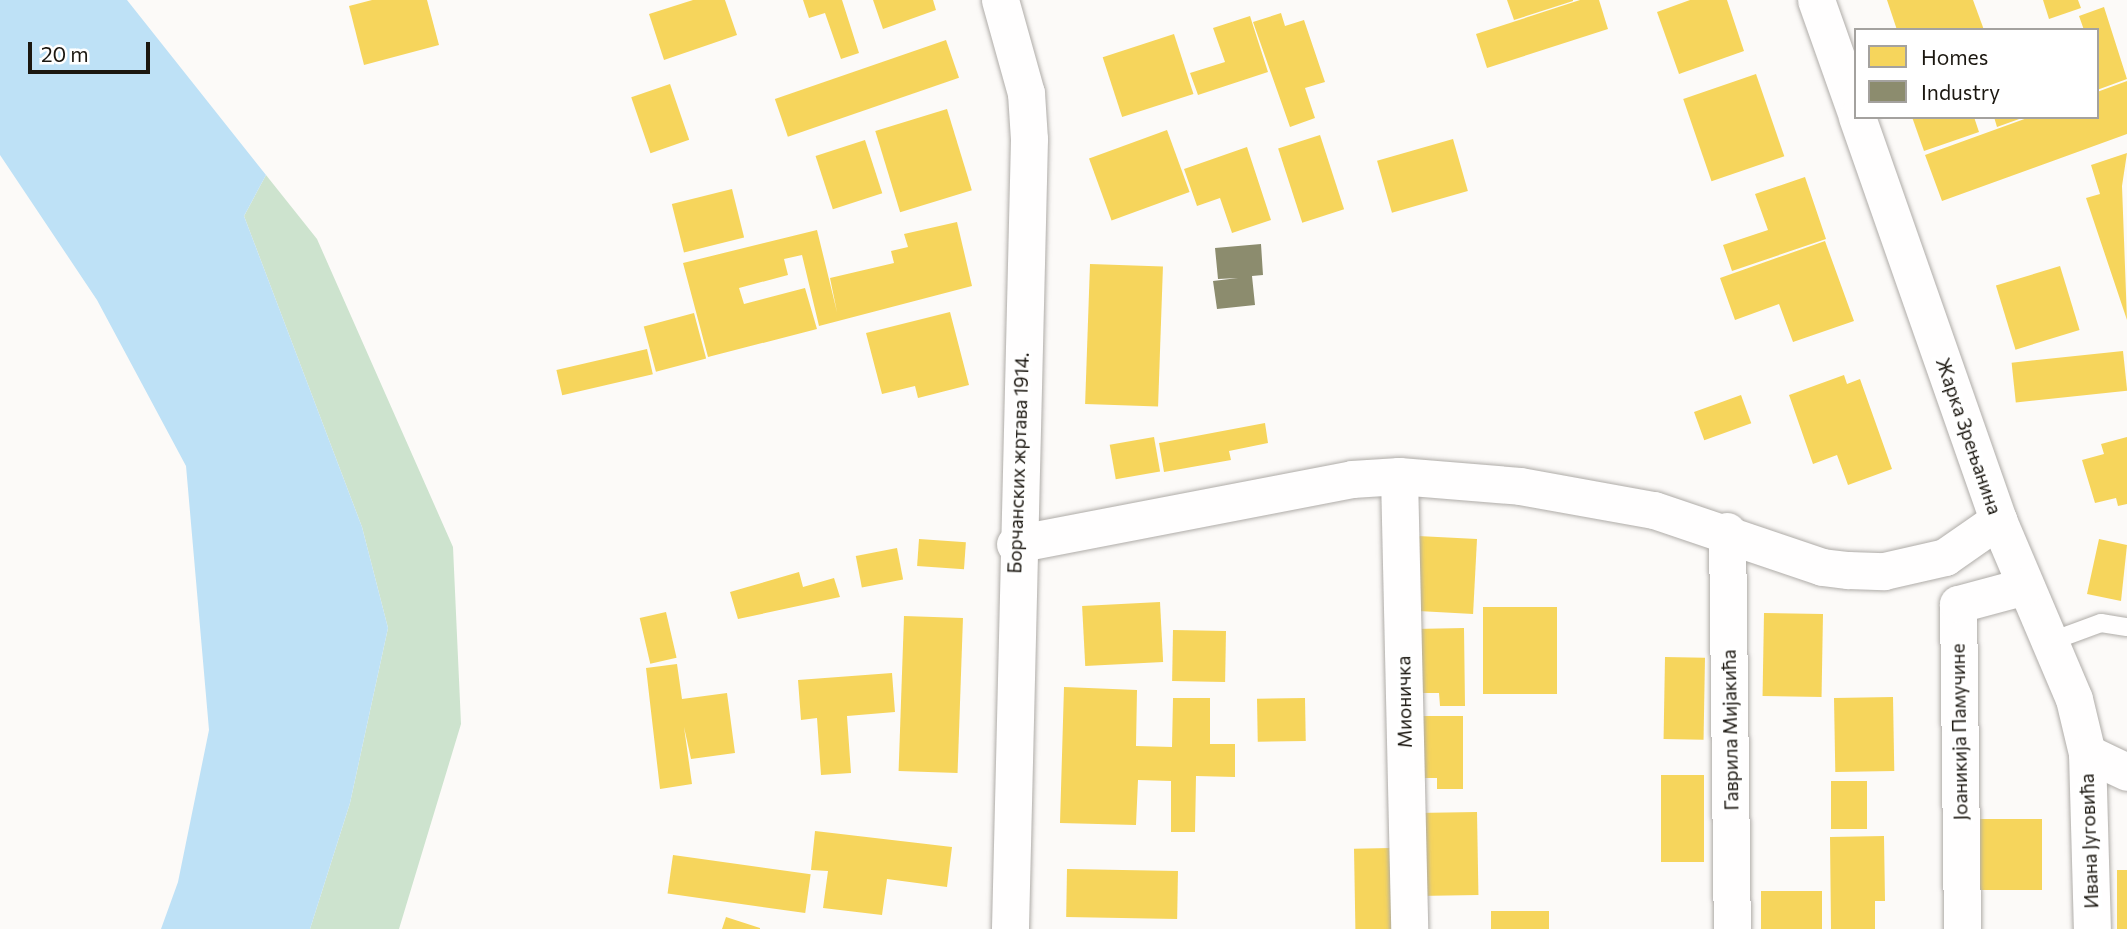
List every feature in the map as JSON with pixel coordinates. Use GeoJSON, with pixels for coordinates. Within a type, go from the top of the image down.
{"type":"FeatureCollection","features":[{"type":"Feature","properties":{"kind":"street","name":"Борчанских жртава 1914."},"geometry":{"type":"LineString","coordinates":[[1000,0],[1026,93],[1029,139],[1015,544],[1010,929]]}},
{"type":"Feature","properties":{"kind":"street","name":"Жарка Зрењанина"},"geometry":{"type":"LineString","coordinates":[[1816,0],[1854,109]]}},
{"type":"Feature","properties":{"kind":"street","name":"Жарка Зрењанина"},"geometry":{"type":"LineString","coordinates":[[1857,119],[1998,520],[2025,586],[2052,641],[2087,753]]}},
{"type":"Feature","properties":{"kind":"street"},"geometry":{"type":"LineString","coordinates":[[1015,544],[1352,479],[1399,476],[1520,486],[1654,510],[1727,531],[1822,567],[1884,571],[1945,557],[1998,520]]}},
{"type":"Feature","properties":{"kind":"street","name":"Мионичка"},"geometry":{"type":"LineString","coordinates":[[1399,476],[1409,929]]}},
{"type":"Feature","properties":{"kind":"street","name":"Гаврила Мијакића"},"geometry":{"type":"LineString","coordinates":[[1727,531],[1732,929]]}},
{"type":"Feature","properties":{"kind":"street","name":"Јоаникија Памучине"},"geometry":{"type":"LineString","coordinates":[[1945,557],[1958,604],[1962,929]]}},
{"type":"Feature","properties":{"kind":"street"},"geometry":{"type":"LineString","coordinates":[[1958,604],[2025,586]]}},
{"type":"Feature","properties":{"kind":"street"},"geometry":{"type":"LineString","coordinates":[[2087,753],[2127,772]]}},
{"type":"Feature","properties":{"kind":"street","name":"Ивана Југовића"},"geometry":{"type":"LineString","coordinates":[[2087,753],[2092,929]]}},
{"type":"Feature","properties":{"kind":"lane"},"geometry":{"type":"LineString","coordinates":[[2052,641],[2101,623],[2127,627]]}},
{"type":"Feature","properties":{"kind":"green space"},"geometry":{"type":"Polygon","coordinates":[[[266,175],[317,239],[453,547],[461,724],[399,929],[310,929],[350,803],[388,628],[362,527],[244,216],[266,175]]]}},
{"type":"Feature","properties":{"kind":"water"},"geometry":{"type":"Polygon","coordinates":[[[0,0],[127,0],[266,175],[244,216],[362,527],[388,628],[350,803],[310,929],[161,929],[178,882],[209,730],[186,466],[97,300],[0,155],[0,0]]]}},
{"type":"Feature","properties":{"kind":"building: Homes"},"geometry":{"type":"Polygon","coordinates":[[[372,0],[427,0],[439,45],[364,65],[349,6],[372,0]]]}},
{"type":"Feature","properties":{"kind":"building: Homes"},"geometry":{"type":"Polygon","coordinates":[[[693,0],[725,0],[737,35],[664,60],[649,14],[693,0]]]}},
{"type":"Feature","properties":{"kind":"building: Homes"},"geometry":{"type":"Polygon","coordinates":[[[803,0],[842,0],[859,53],[841,59],[825,13],[809,18],[803,0]]]}},
{"type":"Feature","properties":{"kind":"building: Homes"},"geometry":{"type":"Polygon","coordinates":[[[873,0],[933,0],[936,10],[883,29],[873,0]]]}},
{"type":"Feature","properties":{"kind":"building: Homes"},"geometry":{"type":"Polygon","coordinates":[[[1507,0],[1573,0],[1573,1],[1514,20],[1507,0]]]}},
{"type":"Feature","properties":{"kind":"building: Homes"},"geometry":{"type":"Polygon","coordinates":[[[1580,0],[1599,0],[1608,29],[1487,68],[1476,34],[1580,0]]]}},
{"type":"Feature","properties":{"kind":"building: Homes"},"geometry":{"type":"Polygon","coordinates":[[[1690,0],[1727,0],[1744,51],[1679,74],[1657,12],[1690,0]]]}},
{"type":"Feature","properties":{"kind":"building: Homes"},"geometry":{"type":"Polygon","coordinates":[[[1887,0],[1973,0],[1983,28],[1896,28],[1887,0]]]}},
{"type":"Feature","properties":{"kind":"building: Homes"},"geometry":{"type":"Polygon","coordinates":[[[2043,0],[2078,0],[2081,8],[2049,19],[2043,0]]]}},
{"type":"Feature","properties":{"kind":"building: Homes"},"geometry":{"type":"Polygon","coordinates":[[[2104,7],[2127,79],[2099,89],[2099,28],[2083,28],[2079,16],[2104,7]]]}},
{"type":"Feature","properties":{"kind":"building: Homes"},"geometry":{"type":"Polygon","coordinates":[[[1281,13],[1285,26],[1304,20],[1325,82],[1305,88],[1315,118],[1290,127],[1253,22],[1281,13]]]}},
{"type":"Feature","properties":{"kind":"building: Homes"},"geometry":{"type":"Polygon","coordinates":[[[1250,16],[1268,72],[1198,95],[1190,73],[1225,62],[1213,28],[1250,16]]]}},
{"type":"Feature","properties":{"kind":"building: Homes"},"geometry":{"type":"Polygon","coordinates":[[[1174,34],[1193,94],[1122,117],[1103,57],[1174,34]]]}},
{"type":"Feature","properties":{"kind":"building: Homes"},"geometry":{"type":"Polygon","coordinates":[[[946,40],[959,78],[788,137],[775,99],[946,40]]]}},
{"type":"Feature","properties":{"kind":"building: Homes"},"geometry":{"type":"Polygon","coordinates":[[[1756,74],[1784,156],[1712,181],[1683,99],[1756,74]]]}},
{"type":"Feature","properties":{"kind":"building: Homes"},"geometry":{"type":"Polygon","coordinates":[[[2127,81],[2127,134],[1942,201],[1925,155],[2024,119],[2099,119],[2099,91],[2127,81]]]}},
{"type":"Feature","properties":{"kind":"building: Homes"},"geometry":{"type":"Polygon","coordinates":[[[670,84],[689,140],[650,153],[631,97],[670,84]]]}},
{"type":"Feature","properties":{"kind":"building: Homes"},"geometry":{"type":"Polygon","coordinates":[[[947,109],[972,190],[900,212],[875,131],[947,109]]]}},
{"type":"Feature","properties":{"kind":"building: Homes"},"geometry":{"type":"Polygon","coordinates":[[[1913,119],[1975,119],[1979,132],[1924,151],[1913,119]]]}},
{"type":"Feature","properties":{"kind":"building: Homes"},"geometry":{"type":"Polygon","coordinates":[[[1995,119],[2019,119],[1997,127],[1995,119]]]}},
{"type":"Feature","properties":{"kind":"building: Homes"},"geometry":{"type":"Polygon","coordinates":[[[1167,130],[1190,192],[1112,220],[1089,158],[1167,130]]]}},
{"type":"Feature","properties":{"kind":"building: Homes"},"geometry":{"type":"Polygon","coordinates":[[[1320,135],[1344,209],[1302,223],[1278,149],[1320,135]]]}},
{"type":"Feature","properties":{"kind":"building: Homes"},"geometry":{"type":"Polygon","coordinates":[[[1453,139],[1468,191],[1392,213],[1377,161],[1453,139]]]}},
{"type":"Feature","properties":{"kind":"building: Homes"},"geometry":{"type":"Polygon","coordinates":[[[865,140],[882,193],[833,209],[816,156],[865,140]]]}},
{"type":"Feature","properties":{"kind":"building: Homes"},"geometry":{"type":"Polygon","coordinates":[[[1247,147],[1271,220],[1232,233],[1220,198],[1197,206],[1184,169],[1247,147]]]}},
{"type":"Feature","properties":{"kind":"building: Homes"},"geometry":{"type":"Polygon","coordinates":[[[2127,153],[2122,186],[2127,320],[2086,198],[2100,194],[2091,165],[2127,153]]]}},
{"type":"Feature","properties":{"kind":"building: Homes"},"geometry":{"type":"Polygon","coordinates":[[[1805,177],[1826,239],[1732,271],[1723,245],[1768,230],[1755,194],[1805,177]]]}},
{"type":"Feature","properties":{"kind":"building: Homes"},"geometry":{"type":"Polygon","coordinates":[[[732,189],[744,238],[684,253],[672,204],[732,189]]]}},
{"type":"Feature","properties":{"kind":"building: Homes"},"geometry":{"type":"Polygon","coordinates":[[[957,222],[972,286],[819,326],[802,255],[784,259],[788,275],[739,288],[744,304],[805,288],[817,329],[708,357],[683,263],[817,230],[837,312],[830,278],[894,263],[891,251],[908,247],[904,234],[957,222]]]}},
{"type":"Feature","properties":{"kind":"building: Homes"},"geometry":{"type":"Polygon","coordinates":[[[1825,241],[1854,321],[1793,342],[1779,304],[1735,320],[1720,278],[1825,241]]]}},
{"type":"Feature","properties":{"kind":"building: Homes"},"geometry":{"type":"Polygon","coordinates":[[[1090,264],[1163,267],[1158,406],[1085,404],[1090,264]]]}},
{"type":"Feature","properties":{"kind":"building: Homes"},"geometry":{"type":"Polygon","coordinates":[[[2060,266],[2080,330],[2016,350],[1996,286],[2060,266]]]}},
{"type":"Feature","properties":{"kind":"building: Homes"},"geometry":{"type":"Polygon","coordinates":[[[950,312],[969,385],[918,398],[915,386],[882,394],[866,333],[950,312]]]}},
{"type":"Feature","properties":{"kind":"building: Homes"},"geometry":{"type":"Polygon","coordinates":[[[694,313],[706,358],[656,372],[644,326],[694,313]]]}},
{"type":"Feature","properties":{"kind":"building: Homes"},"geometry":{"type":"Polygon","coordinates":[[[647,349],[653,374],[562,395],[556,370],[647,349]]]}},
{"type":"Feature","properties":{"kind":"building: Homes"},"geometry":{"type":"Polygon","coordinates":[[[2123,351],[2127,391],[2016,402],[2012,363],[2123,351]]]}},
{"type":"Feature","properties":{"kind":"building: Homes"},"geometry":{"type":"Polygon","coordinates":[[[1844,375],[1847,384],[1860,379],[1892,469],[1848,485],[1837,455],[1813,464],[1789,395],[1844,375]]]}},
{"type":"Feature","properties":{"kind":"building: Homes"},"geometry":{"type":"Polygon","coordinates":[[[1741,395],[1751,423],[1704,440],[1694,412],[1741,395]]]}},
{"type":"Feature","properties":{"kind":"building: Homes"},"geometry":{"type":"Polygon","coordinates":[[[1265,423],[1268,443],[1229,451],[1231,460],[1164,472],[1159,443],[1265,423]]]}},
{"type":"Feature","properties":{"kind":"building: Homes"},"geometry":{"type":"Polygon","coordinates":[[[1154,437],[1160,471],[1116,479],[1110,445],[1154,437]]]}},
{"type":"Feature","properties":{"kind":"building: Homes"},"geometry":{"type":"Polygon","coordinates":[[[2127,437],[2127,504],[2118,506],[2116,498],[2095,503],[2082,460],[2104,454],[2101,444],[2127,437]]]}},
{"type":"Feature","properties":{"kind":"building: Homes"},"geometry":{"type":"Polygon","coordinates":[[[1413,536],[1477,539],[1473,614],[1409,611],[1413,536]]]}},
{"type":"Feature","properties":{"kind":"building: Homes"},"geometry":{"type":"Polygon","coordinates":[[[919,539],[966,542],[964,569],[917,566],[919,539]]]}},
{"type":"Feature","properties":{"kind":"building: Homes"},"geometry":{"type":"Polygon","coordinates":[[[2099,539],[2127,545],[2121,601],[2087,594],[2099,539]]]}},
{"type":"Feature","properties":{"kind":"building: Homes"},"geometry":{"type":"Polygon","coordinates":[[[897,548],[903,579],[862,587],[856,556],[897,548]]]}},
{"type":"Feature","properties":{"kind":"building: Homes"},"geometry":{"type":"Polygon","coordinates":[[[799,572],[803,587],[834,578],[840,597],[738,619],[730,592],[799,572]]]}},
{"type":"Feature","properties":{"kind":"building: Homes"},"geometry":{"type":"Polygon","coordinates":[[[1160,602],[1163,662],[1085,666],[1082,606],[1160,602]]]}},
{"type":"Feature","properties":{"kind":"building: Homes"},"geometry":{"type":"Polygon","coordinates":[[[1483,607],[1557,607],[1557,694],[1483,694],[1483,607]]]}},
{"type":"Feature","properties":{"kind":"building: Homes"},"geometry":{"type":"Polygon","coordinates":[[[666,612],[677,658],[650,664],[640,618],[666,612]]]}},
{"type":"Feature","properties":{"kind":"building: Homes"},"geometry":{"type":"Polygon","coordinates":[[[1764,613],[1823,614],[1822,697],[1763,696],[1764,613]]]}},
{"type":"Feature","properties":{"kind":"building: Homes"},"geometry":{"type":"Polygon","coordinates":[[[904,616],[963,618],[958,773],[899,771],[904,616]]]}},
{"type":"Feature","properties":{"kind":"building: Homes"},"geometry":{"type":"Polygon","coordinates":[[[1464,628],[1465,706],[1440,706],[1439,693],[1415,693],[1414,629],[1464,628]]]}},
{"type":"Feature","properties":{"kind":"building: Homes"},"geometry":{"type":"Polygon","coordinates":[[[1173,630],[1226,631],[1225,682],[1172,681],[1173,630]]]}},
{"type":"Feature","properties":{"kind":"building: Homes"},"geometry":{"type":"Polygon","coordinates":[[[1665,657],[1705,658],[1704,740],[1664,739],[1665,657]]]}},
{"type":"Feature","properties":{"kind":"building: Homes"},"geometry":{"type":"Polygon","coordinates":[[[677,664],[682,699],[727,693],[735,753],[691,759],[684,727],[692,784],[660,789],[646,668],[677,664]]]}},
{"type":"Feature","properties":{"kind":"building: Homes"},"geometry":{"type":"Polygon","coordinates":[[[892,673],[895,712],[847,716],[851,773],[821,775],[817,718],[801,720],[798,680],[892,673]]]}},
{"type":"Feature","properties":{"kind":"building: Homes"},"geometry":{"type":"Polygon","coordinates":[[[1064,687],[1137,690],[1136,746],[1172,747],[1173,698],[1210,698],[1210,744],[1235,744],[1235,777],[1196,776],[1195,832],[1171,832],[1171,781],[1138,780],[1136,825],[1060,823],[1064,687]]]}},
{"type":"Feature","properties":{"kind":"building: Homes"},"geometry":{"type":"Polygon","coordinates":[[[1893,697],[1894,771],[1835,772],[1834,698],[1893,697]]]}},
{"type":"Feature","properties":{"kind":"building: Homes"},"geometry":{"type":"Polygon","coordinates":[[[1305,698],[1306,741],[1258,742],[1257,699],[1305,698]]]}},
{"type":"Feature","properties":{"kind":"building: Homes"},"geometry":{"type":"Polygon","coordinates":[[[1415,716],[1463,716],[1463,789],[1437,789],[1437,778],[1415,778],[1415,716]]]}},
{"type":"Feature","properties":{"kind":"building: Homes"},"geometry":{"type":"Polygon","coordinates":[[[1661,775],[1704,775],[1704,862],[1661,862],[1661,775]]]}},
{"type":"Feature","properties":{"kind":"building: Homes"},"geometry":{"type":"Polygon","coordinates":[[[1831,781],[1867,781],[1867,829],[1831,829],[1831,781]]]}},
{"type":"Feature","properties":{"kind":"building: Homes"},"geometry":{"type":"Polygon","coordinates":[[[1477,812],[1478,895],[1417,896],[1416,813],[1477,812]]]}},
{"type":"Feature","properties":{"kind":"building: Homes"},"geometry":{"type":"Polygon","coordinates":[[[1977,819],[2042,819],[2042,890],[1977,890],[1977,819]]]}},
{"type":"Feature","properties":{"kind":"building: Homes"},"geometry":{"type":"Polygon","coordinates":[[[815,831],[952,847],[947,887],[887,879],[882,915],[823,908],[828,871],[811,870],[815,831]]]}},
{"type":"Feature","properties":{"kind":"building: Homes"},"geometry":{"type":"Polygon","coordinates":[[[1884,836],[1885,901],[1875,901],[1875,929],[1831,929],[1830,837],[1884,836]]]}},
{"type":"Feature","properties":{"kind":"building: Homes"},"geometry":{"type":"Polygon","coordinates":[[[1390,848],[1391,929],[1355,929],[1354,849],[1390,848]]]}},
{"type":"Feature","properties":{"kind":"building: Homes"},"geometry":{"type":"Polygon","coordinates":[[[673,855],[811,874],[805,913],[668,894],[673,855]]]}},
{"type":"Feature","properties":{"kind":"building: Homes"},"geometry":{"type":"Polygon","coordinates":[[[1067,869],[1178,871],[1177,919],[1066,917],[1067,869]]]}},
{"type":"Feature","properties":{"kind":"building: Homes"},"geometry":{"type":"Polygon","coordinates":[[[2117,870],[2127,870],[2127,929],[2117,929],[2117,870]]]}},
{"type":"Feature","properties":{"kind":"building: Homes"},"geometry":{"type":"Polygon","coordinates":[[[1761,891],[1822,891],[1822,929],[1761,929],[1761,891]]]}},
{"type":"Feature","properties":{"kind":"building: Homes"},"geometry":{"type":"Polygon","coordinates":[[[1491,911],[1549,911],[1549,929],[1491,929],[1491,911]]]}},
{"type":"Feature","properties":{"kind":"building: Homes"},"geometry":{"type":"Polygon","coordinates":[[[726,917],[760,928],[760,929],[722,929],[726,917]]]}},
{"type":"Feature","properties":{"kind":"building: Industry"},"geometry":{"type":"Polygon","coordinates":[[[1261,244],[1263,275],[1252,276],[1255,305],[1217,309],[1213,281],[1238,278],[1218,279],[1215,248],[1261,244]]]}}]}
